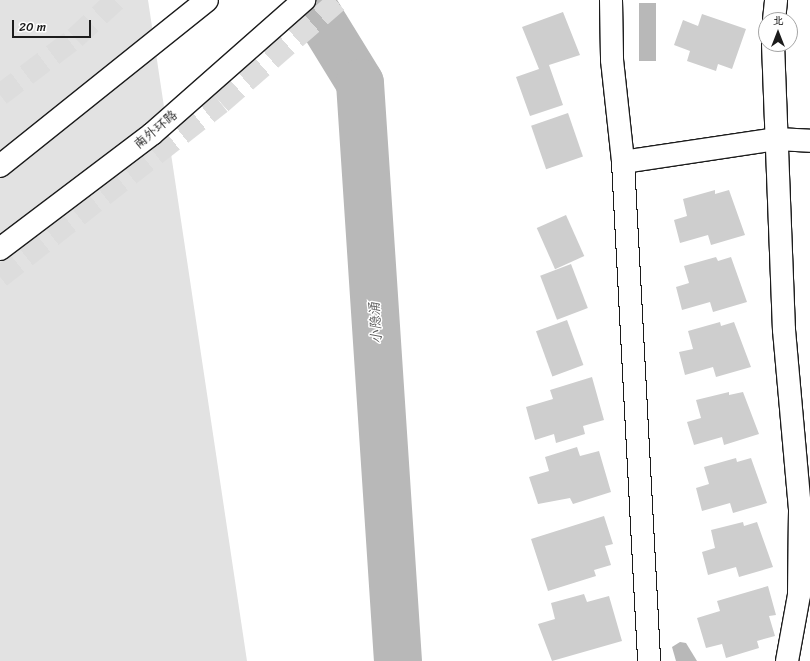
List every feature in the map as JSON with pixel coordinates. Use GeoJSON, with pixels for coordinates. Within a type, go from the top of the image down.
{"type":"FeatureCollection","features":[{"type":"Feature","properties":{"kind":"main road"},"geometry":{"type":"LineString","coordinates":[[0,166],[116,76],[207,0]]}},
{"type":"Feature","properties":{"kind":"main road","name":"南外环路"},"geometry":{"type":"LineString","coordinates":[[0,249],[152,134],[304,0]]}},
{"type":"Feature","properties":{"kind":"main road"},"geometry":{"type":"LineString","coordinates":[[610,0],[612,60],[623,162],[649,661]]}},
{"type":"Feature","properties":{"kind":"main road"},"geometry":{"type":"LineString","coordinates":[[775,12],[776,0]]}},
{"type":"Feature","properties":{"kind":"main road"},"geometry":{"type":"LineString","coordinates":[[773,52],[784,330],[800,511],[799,595],[787,661]]}},
{"type":"Feature","properties":{"kind":"main road"},"geometry":{"type":"LineString","coordinates":[[623,162],[777,140],[810,141]]}},
{"type":"Feature","properties":{"kind":"shaded area"},"geometry":{"type":"Polygon","coordinates":[[[0,0],[148,0],[247,661],[0,661],[0,0]]]}},
{"type":"Feature","properties":{"kind":"shaded area"},"geometry":{"type":"Polygon","coordinates":[[[639,3],[656,3],[656,61],[639,61],[639,3]]]}},
{"type":"Feature","properties":{"kind":"shaded area"},"geometry":{"type":"Polygon","coordinates":[[[680,642],[686,643],[697,661],[676,661],[672,647],[680,642]]]}},
{"type":"Feature","properties":{"kind":"building"},"geometry":{"type":"Polygon","coordinates":[[[563,12],[580,55],[549,65],[563,105],[530,116],[516,77],[539,69],[522,27],[563,12]]]}},
{"type":"Feature","properties":{"kind":"building"},"geometry":{"type":"Polygon","coordinates":[[[702,14],[746,29],[732,69],[718,64],[716,71],[687,61],[690,51],[674,45],[683,20],[698,26],[702,14]]]}},
{"type":"Feature","properties":{"kind":"building"},"geometry":{"type":"Polygon","coordinates":[[[568,113],[583,156],[546,169],[531,126],[568,113]]]}},
{"type":"Feature","properties":{"kind":"building"},"geometry":{"type":"Polygon","coordinates":[[[715,190],[715,194],[729,190],[745,235],[711,245],[708,235],[680,243],[674,220],[687,216],[683,199],[715,190]]]}},
{"type":"Feature","properties":{"kind":"building"},"geometry":{"type":"Polygon","coordinates":[[[566,215],[584,256],[555,269],[537,228],[566,215]]]}},
{"type":"Feature","properties":{"kind":"building"},"geometry":{"type":"Polygon","coordinates":[[[716,257],[718,261],[731,257],[747,302],[713,312],[710,302],[682,310],[676,287],[689,283],[684,266],[716,257]]]}},
{"type":"Feature","properties":{"kind":"building"},"geometry":{"type":"Polygon","coordinates":[[[571,264],[588,308],[557,320],[540,276],[571,264]]]}},
{"type":"Feature","properties":{"kind":"building"},"geometry":{"type":"Polygon","coordinates":[[[567,320],[583,365],[552,376],[536,331],[567,320]]]}},
{"type":"Feature","properties":{"kind":"building"},"geometry":{"type":"Polygon","coordinates":[[[720,322],[721,326],[734,322],[751,367],[716,377],[713,367],[685,375],[679,352],[693,349],[688,331],[720,322]]]}},
{"type":"Feature","properties":{"kind":"building"},"geometry":{"type":"Polygon","coordinates":[[[592,377],[604,420],[583,426],[585,434],[556,443],[554,434],[535,440],[526,407],[553,399],[550,390],[592,377]]]}},
{"type":"Feature","properties":{"kind":"building"},"geometry":{"type":"Polygon","coordinates":[[[729,392],[729,395],[743,392],[759,434],[724,445],[722,437],[694,445],[687,422],[701,418],[696,400],[729,392]]]}},
{"type":"Feature","properties":{"kind":"building"},"geometry":{"type":"Polygon","coordinates":[[[577,447],[580,456],[599,451],[611,492],[573,504],[570,498],[538,504],[529,477],[549,471],[545,457],[577,447]]]}},
{"type":"Feature","properties":{"kind":"building"},"geometry":{"type":"Polygon","coordinates":[[[736,458],[737,462],[751,458],[767,503],[733,513],[730,503],[702,511],[696,488],[709,484],[704,467],[736,458]]]}},
{"type":"Feature","properties":{"kind":"building"},"geometry":{"type":"Polygon","coordinates":[[[604,516],[613,544],[605,546],[611,565],[594,570],[596,576],[548,591],[531,539],[604,516]]]}},
{"type":"Feature","properties":{"kind":"building"},"geometry":{"type":"Polygon","coordinates":[[[743,522],[744,526],[757,522],[773,567],[739,577],[736,567],[708,575],[702,552],[715,548],[711,530],[743,522]]]}},
{"type":"Feature","properties":{"kind":"building"},"geometry":{"type":"Polygon","coordinates":[[[768,586],[776,615],[769,616],[775,636],[757,641],[759,648],[726,658],[722,644],[706,648],[697,618],[720,611],[717,601],[768,586]]]}},
{"type":"Feature","properties":{"kind":"building"},"geometry":{"type":"Polygon","coordinates":[[[584,594],[587,602],[609,596],[622,641],[552,661],[538,624],[555,619],[551,603],[584,594]]]}},
{"type":"Feature","properties":{"kind":"waterway","name":"小隐涌"},"geometry":{"type":"LineString","coordinates":[[309,0],[360,83],[398,661]]}},
{"type":"Feature","properties":{"kind":"tunnel"},"geometry":{"type":"LineString","coordinates":[[0,95],[75,38],[116,0]]}},
{"type":"Feature","properties":{"kind":"tunnel"},"geometry":{"type":"LineString","coordinates":[[0,277],[221,103],[339,0]]}}]}
